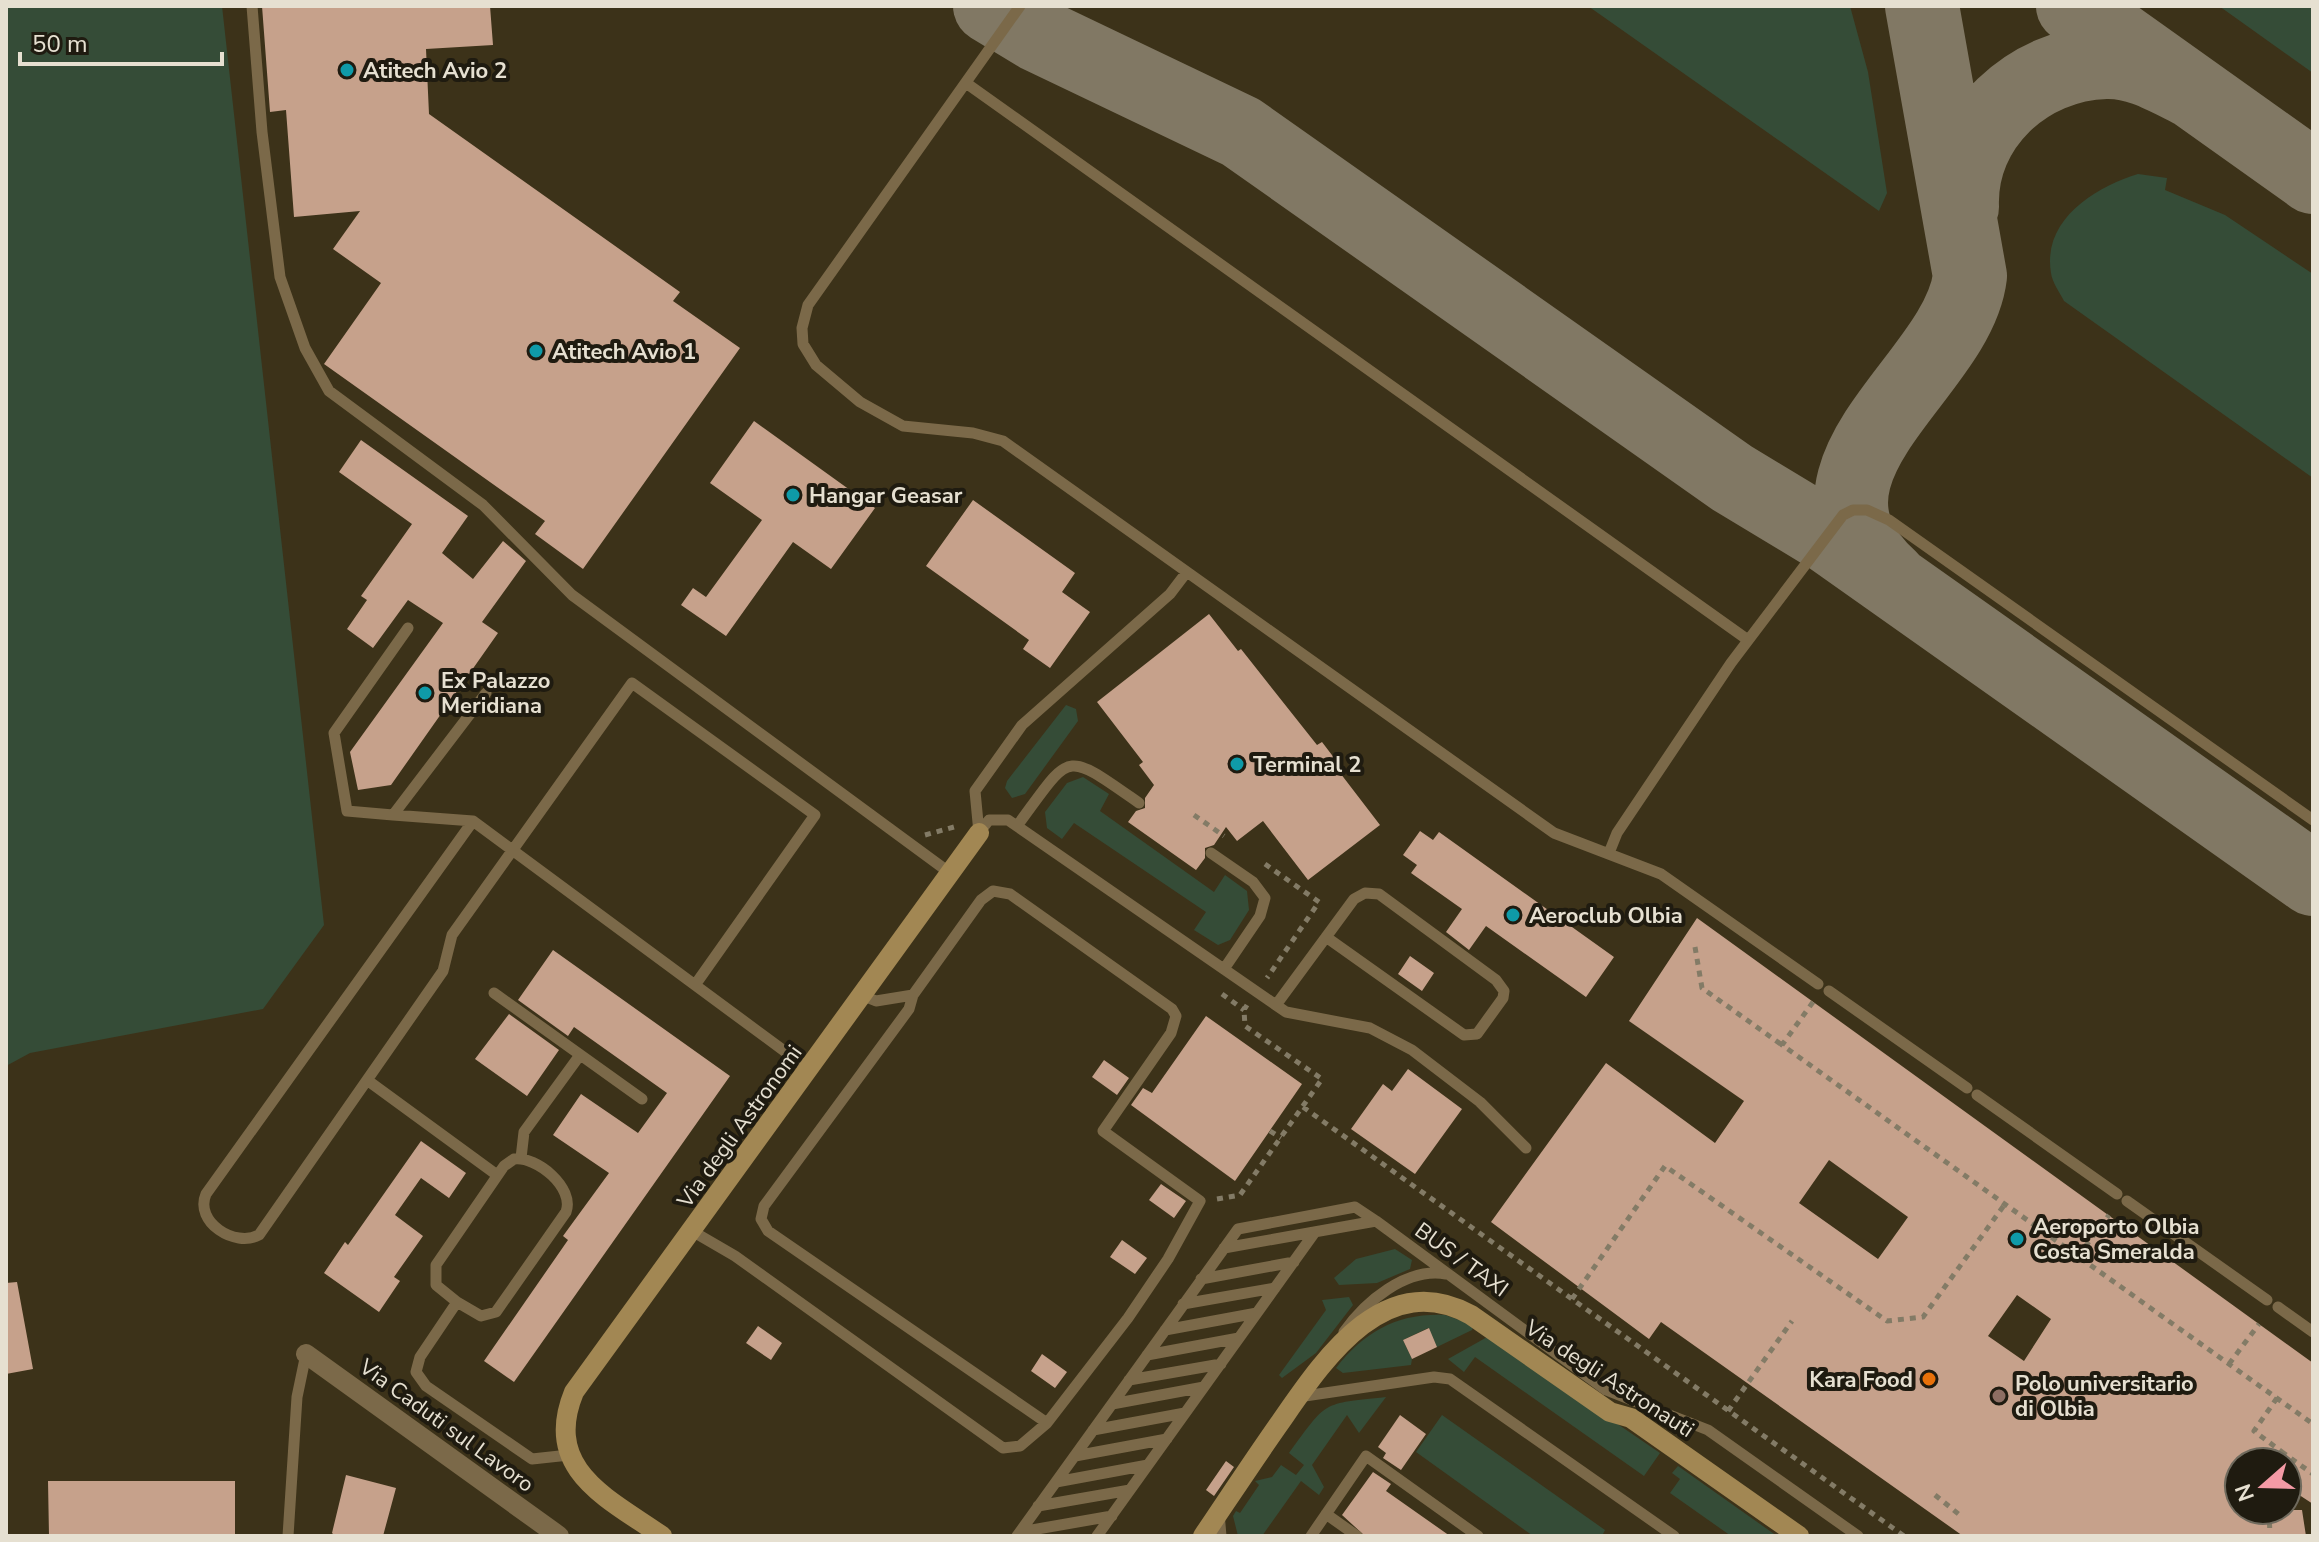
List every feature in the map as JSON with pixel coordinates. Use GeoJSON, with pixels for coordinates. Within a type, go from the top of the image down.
{"type":"FeatureCollection","features":[{"type":"Feature","properties":{"kind":"street","name":"Via degli Astronomi"},"geometry":{"type":"LineString","coordinates":[[569,1455],[565,1423],[574,1392],[979,833]]}},
{"type":"Feature","properties":{"kind":"street","name":"Via degli Astronauti"},"geometry":{"type":"LineString","coordinates":[[1203,1536],[1330,1351],[1374,1317],[1404,1305],[1433,1303],[1458,1308],[1610,1412],[1631,1418],[1799,1536]]}},
{"type":"Feature","properties":{"kind":"street","name":"Via Caduti sul Lavoro"},"geometry":{"type":"LineString","coordinates":[[306,1354],[559,1536]]}},
{"type":"Feature","properties":{"kind":"street"},"geometry":{"type":"LineString","coordinates":[[569,1455],[578,1471],[594,1488],[662,1536]]}},
{"type":"Feature","properties":{"kind":"lane"},"geometry":{"type":"LineString","coordinates":[[252,6],[280,277],[305,348],[329,391],[483,505],[572,595],[950,873]]}},
{"type":"Feature","properties":{"kind":"lane"},"geometry":{"type":"LineString","coordinates":[[1020,6],[808,305],[802,328],[803,344],[816,365],[860,402],[903,426],[973,433],[1003,441],[1037,462],[1186,573],[1554,833],[1661,874],[2313,1332]]}},
{"type":"Feature","properties":{"kind":"lane"},"geometry":{"type":"LineString","coordinates":[[966,83],[1748,640]]}},
{"type":"Feature","properties":{"kind":"lane"},"geometry":{"type":"LineString","coordinates":[[1609,853],[1617,833],[1748,640],[1843,515],[1853,510],[1867,510],[1889,520],[2313,820]]}},
{"type":"Feature","properties":{"kind":"lane"},"geometry":{"type":"LineString","coordinates":[[979,833],[975,791],[1022,725],[1170,594],[1186,573]]}},
{"type":"Feature","properties":{"kind":"lane"},"geometry":{"type":"LineString","coordinates":[[408,628],[334,733],[347,811],[473,821],[810,1070]]}},
{"type":"Feature","properties":{"kind":"lane"},"geometry":{"type":"LineString","coordinates":[[473,821],[206,1194],[203,1212],[208,1220],[243,1242],[259,1235],[443,971],[452,935],[632,683],[815,815],[695,985]]}},
{"type":"Feature","properties":{"kind":"lane"},"geometry":{"type":"LineString","coordinates":[[393,815],[486,693]]}},
{"type":"Feature","properties":{"kind":"lane"},"geometry":{"type":"LineString","coordinates":[[1017,826],[1055,774],[1071,765],[1087,767],[1139,803]]}},
{"type":"Feature","properties":{"kind":"lane"},"geometry":{"type":"LineString","coordinates":[[979,833],[996,818],[1003,818],[1276,1005],[1300,1017],[1370,1028],[1390,1037],[1480,1102],[1526,1148]]}},
{"type":"Feature","properties":{"kind":"lane"},"geometry":{"type":"LineString","coordinates":[[1211,853],[1253,882],[1265,898],[1260,916],[1224,969]]}},
{"type":"Feature","properties":{"kind":"lane"},"geometry":{"type":"LineString","coordinates":[[692,1231],[735,1256],[1003,1448],[1020,1446],[1047,1423],[1128,1318],[1168,1259],[1200,1201],[1103,1131],[1171,1033],[1176,1016],[1164,1002],[1002,890],[993,891],[981,900],[913,995],[909,1009],[761,1213],[761,1219],[768,1231],[1047,1423]]}},
{"type":"Feature","properties":{"kind":"lane"},"geometry":{"type":"LineString","coordinates":[[1276,1005],[1326,937],[1354,899],[1365,893],[1379,894],[1496,980],[1504,991],[1503,998],[1477,1034],[1464,1035],[1326,937]]}},
{"type":"Feature","properties":{"kind":"lane"},"geometry":{"type":"LineString","coordinates":[[494,993],[642,1099]]}},
{"type":"Feature","properties":{"kind":"lane"},"geometry":{"type":"LineString","coordinates":[[861,995],[876,1001],[913,995]]}},
{"type":"Feature","properties":{"kind":"lane"},"geometry":{"type":"LineString","coordinates":[[521,1158],[524,1132],[580,1055]]}},
{"type":"Feature","properties":{"kind":"lane"},"geometry":{"type":"LineString","coordinates":[[367,1080],[497,1175]]}},
{"type":"Feature","properties":{"kind":"lane"},"geometry":{"type":"LineString","coordinates":[[521,1158],[565,1190],[569,1204],[496,1312],[481,1316],[436,1285],[433,1273],[497,1175],[509,1161],[521,1158]]}},
{"type":"Feature","properties":{"kind":"lane","name":"BUS / TAXI"},"geometry":{"type":"LineString","coordinates":[[1018,1534],[1238,1229],[1355,1207],[1606,1390],[1708,1430],[1858,1536]]}},
{"type":"Feature","properties":{"kind":"lane"},"geometry":{"type":"LineString","coordinates":[[1224,1248],[1376,1221]]}},
{"type":"Feature","properties":{"kind":"lane"},"geometry":{"type":"LineString","coordinates":[[1097,1536],[1315,1232]]}},
{"type":"Feature","properties":{"kind":"lane"},"geometry":{"type":"LineString","coordinates":[[1201,1279],[1294,1262]]}},
{"type":"Feature","properties":{"kind":"lane"},"geometry":{"type":"LineString","coordinates":[[1330,1351],[1353,1320],[1379,1296],[1426,1274],[1450,1275]]}},
{"type":"Feature","properties":{"kind":"lane"},"geometry":{"type":"LineString","coordinates":[[1183,1304],[1275,1288]]}},
{"type":"Feature","properties":{"kind":"lane"},"geometry":{"type":"LineString","coordinates":[[457,1302],[416,1364],[420,1380],[532,1459],[569,1455]]}},
{"type":"Feature","properties":{"kind":"lane"},"geometry":{"type":"LineString","coordinates":[[1165,1330],[1257,1313]]}},
{"type":"Feature","properties":{"kind":"lane"},"geometry":{"type":"LineString","coordinates":[[1147,1355],[1239,1338]]}},
{"type":"Feature","properties":{"kind":"lane"},"geometry":{"type":"LineString","coordinates":[[288,1536],[297,1397],[306,1354]]}},
{"type":"Feature","properties":{"kind":"lane"},"geometry":{"type":"LineString","coordinates":[[1129,1380],[1221,1364]]}},
{"type":"Feature","properties":{"kind":"lane"},"geometry":{"type":"LineString","coordinates":[[1298,1397],[1434,1377],[1450,1379],[1674,1536]]}},
{"type":"Feature","properties":{"kind":"lane"},"geometry":{"type":"LineString","coordinates":[[1112,1404],[1204,1387]]}},
{"type":"Feature","properties":{"kind":"lane"},"geometry":{"type":"LineString","coordinates":[[1093,1430],[1185,1413]]}},
{"type":"Feature","properties":{"kind":"lane"},"geometry":{"type":"LineString","coordinates":[[1075,1456],[1167,1439]]}},
{"type":"Feature","properties":{"kind":"lane"},"geometry":{"type":"LineString","coordinates":[[1311,1536],[1366,1456],[1478,1536]]}},
{"type":"Feature","properties":{"kind":"lane"},"geometry":{"type":"LineString","coordinates":[[1056,1482],[1148,1465]]}},
{"type":"Feature","properties":{"kind":"lane"},"geometry":{"type":"LineString","coordinates":[[1038,1506],[1130,1490]]}},
{"type":"Feature","properties":{"kind":"lane"},"geometry":{"type":"LineString","coordinates":[[1218,1513],[1221,1536]]}},
{"type":"Feature","properties":{"kind":"lane"},"geometry":{"type":"LineString","coordinates":[[1326,1514],[1357,1536]]}},
{"type":"Feature","properties":{"kind":"lane"},"geometry":{"type":"LineString","coordinates":[[1018,1534],[1112,1516]]}},
{"type":"Feature","properties":{"kind":"path"},"geometry":{"type":"LineString","coordinates":[[1695,947],[1702,988],[2313,1424]]}},
{"type":"Feature","properties":{"kind":"path"},"geometry":{"type":"LineString","coordinates":[[1782,1045],[1813,1002]]}},
{"type":"Feature","properties":{"kind":"path"},"geometry":{"type":"LineString","coordinates":[[1303,1107],[1904,1536]]}},
{"type":"Feature","properties":{"kind":"path"},"geometry":{"type":"LineString","coordinates":[[1270,1131],[1281,1138]]}},
{"type":"Feature","properties":{"kind":"path"},"geometry":{"type":"LineString","coordinates":[[1572,1299],[1665,1166],[1887,1321],[1923,1317],[2005,1204]]}},
{"type":"Feature","properties":{"kind":"path"},"geometry":{"type":"LineString","coordinates":[[2078,1256],[2109,1215]]}},
{"type":"Feature","properties":{"kind":"path"},"geometry":{"type":"LineString","coordinates":[[1728,1411],[1792,1321]]}},
{"type":"Feature","properties":{"kind":"path"},"geometry":{"type":"LineString","coordinates":[[2229,1364],[2259,1324]]}},
{"type":"Feature","properties":{"kind":"path"},"geometry":{"type":"LineString","coordinates":[[2274,1446],[2254,1431],[2277,1398]]}},
{"type":"Feature","properties":{"kind":"path"},"geometry":{"type":"LineString","coordinates":[[1935,1495],[1961,1516]]}},
{"type":"Feature","properties":{"kind":"green space"},"geometry":{"type":"Polygon","coordinates":[[[6,6],[222,6],[324,925],[263,1009],[30,1053],[6,1066],[6,6]]]}},
{"type":"Feature","properties":{"kind":"green space"},"geometry":{"type":"Polygon","coordinates":[[[1588,6],[1850,6],[1868,72],[1887,193],[1879,211],[1588,6]]]}},
{"type":"Feature","properties":{"kind":"green space"},"geometry":{"type":"Polygon","coordinates":[[[2219,6],[2313,6],[2313,73],[2219,6]]]}},
{"type":"Feature","properties":{"kind":"green space"},"geometry":{"type":"Polygon","coordinates":[[[2138,174],[2167,178],[2165,190],[2225,215],[2313,274],[2313,478],[2064,301],[2054,284],[2050,254],[2063,221],[2075,208],[2105,187],[2138,174]]]}},
{"type":"Feature","properties":{"kind":"green space"},"geometry":{"type":"Polygon","coordinates":[[[1066,705],[1076,709],[1078,721],[1025,794],[1012,798],[1005,788],[1007,781],[1066,705]]]}},
{"type":"Feature","properties":{"kind":"green space"},"geometry":{"type":"Polygon","coordinates":[[[1083,777],[1109,794],[1100,811],[1214,892],[1225,875],[1247,891],[1249,910],[1230,940],[1218,945],[1194,930],[1206,912],[1074,823],[1062,839],[1047,828],[1045,812],[1067,783],[1083,777]]]}},
{"type":"Feature","properties":{"kind":"green space"},"geometry":{"type":"Polygon","coordinates":[[[1395,1249],[1412,1260],[1410,1269],[1377,1283],[1339,1285],[1334,1278],[1356,1259],[1395,1249]]]}},
{"type":"Feature","properties":{"kind":"green space"},"geometry":{"type":"Polygon","coordinates":[[[1349,1297],[1353,1305],[1316,1353],[1282,1378],[1279,1375],[1326,1310],[1322,1300],[1349,1297]]]}},
{"type":"Feature","properties":{"kind":"green space"},"geometry":{"type":"Polygon","coordinates":[[[1445,1315],[1474,1325],[1472,1330],[1437,1347],[1428,1328],[1403,1340],[1412,1359],[1411,1365],[1343,1373],[1336,1368],[1359,1344],[1384,1327],[1412,1317],[1445,1315]]]}},
{"type":"Feature","properties":{"kind":"green space"},"geometry":{"type":"Polygon","coordinates":[[[1489,1336],[1660,1453],[1644,1476],[1475,1357],[1464,1372],[1448,1359],[1489,1336]]]}},
{"type":"Feature","properties":{"kind":"green space"},"geometry":{"type":"Polygon","coordinates":[[[1386,1397],[1359,1433],[1347,1415],[1312,1465],[1324,1487],[1319,1495],[1301,1481],[1262,1536],[1238,1536],[1233,1516],[1236,1511],[1240,1513],[1259,1485],[1255,1481],[1272,1477],[1281,1465],[1296,1475],[1304,1465],[1289,1453],[1320,1414],[1337,1404],[1386,1397]]]}},
{"type":"Feature","properties":{"kind":"green space"},"geometry":{"type":"Polygon","coordinates":[[[1442,1415],[1605,1530],[1602,1536],[1533,1536],[1416,1452],[1442,1415]]]}},
{"type":"Feature","properties":{"kind":"green space"},"geometry":{"type":"Polygon","coordinates":[[[1678,1466],[1777,1536],[1731,1536],[1670,1493],[1680,1479],[1672,1473],[1678,1466]]]}},
{"type":"Feature","properties":{"kind":"building","name":"Atitech Avio 1"},"geometry":{"type":"Polygon","coordinates":[[[262,6],[490,6],[493,45],[426,49],[429,114],[680,292],[673,301],[740,348],[583,569],[535,534],[545,521],[324,364],[381,283],[333,249],[360,211],[294,217],[286,110],[270,112],[262,6]]]}},
{"type":"Feature","properties":{"kind":"building","name":"Hangar Geasar"},"geometry":{"type":"Polygon","coordinates":[[[754,421],[875,508],[831,569],[793,542],[726,636],[681,605],[693,588],[706,597],[762,520],[710,483],[754,421]]]}},
{"type":"Feature","properties":{"kind":"building"},"geometry":{"type":"Polygon","coordinates":[[[361,440],[468,516],[442,553],[473,579],[503,541],[526,561],[482,622],[498,633],[391,785],[358,790],[350,752],[443,623],[408,600],[373,648],[347,629],[367,600],[361,596],[412,524],[339,472],[361,440]]]}},
{"type":"Feature","properties":{"kind":"building"},"geometry":{"type":"Polygon","coordinates":[[[973,500],[1075,573],[1062,592],[1090,612],[1050,668],[1023,649],[1029,640],[926,566],[973,500]]]}},
{"type":"Feature","properties":{"kind":"building"},"geometry":{"type":"Polygon","coordinates":[[[1209,614],[1238,651],[1241,649],[1317,745],[1322,742],[1338,763],[1334,765],[1380,825],[1308,880],[1263,821],[1237,841],[1226,827],[1214,845],[1205,848],[1205,858],[1196,870],[1128,822],[1136,811],[1145,808],[1145,798],[1154,785],[1139,765],[1143,762],[1097,702],[1209,614]]]}},
{"type":"Feature","properties":{"kind":"building","name":"Aeroclub Olbia"},"geometry":{"type":"Polygon","coordinates":[[[1420,831],[1433,840],[1439,832],[1614,957],[1586,997],[1486,926],[1469,950],[1446,932],[1462,909],[1411,873],[1417,865],[1403,855],[1420,831]]]}},
{"type":"Feature","properties":{"kind":"building","name":"Aeroporto Olbia Costa Smeralda"},"geometry":{"type":"Polygon","coordinates":[[[1697,918],[2313,1363],[2313,1504],[2303,1497],[2303,1446],[2223,1446],[2223,1526],[2303,1526],[2303,1516],[2306,1536],[1963,1536],[1661,1322],[1649,1339],[1491,1222],[1606,1063],[1715,1143],[1744,1101],[1629,1021],[1697,918]],[[1829,1160],[1799,1203],[1878,1259],[1908,1217],[1829,1160]],[[2017,1295],[1988,1336],[2024,1361],[2051,1319],[2017,1295]]]}},
{"type":"Feature","properties":{"kind":"building"},"geometry":{"type":"Polygon","coordinates":[[[553,950],[730,1076],[514,1382],[484,1361],[568,1240],[563,1236],[609,1173],[553,1135],[581,1094],[638,1133],[667,1093],[574,1027],[568,1036],[518,1000],[553,950]]]}},
{"type":"Feature","properties":{"kind":"building"},"geometry":{"type":"Polygon","coordinates":[[[1410,956],[1434,973],[1422,991],[1398,974],[1410,956]]]}},
{"type":"Feature","properties":{"kind":"building"},"geometry":{"type":"Polygon","coordinates":[[[509,1014],[559,1050],[527,1096],[475,1059],[509,1014]]]}},
{"type":"Feature","properties":{"kind":"building"},"geometry":{"type":"Polygon","coordinates":[[[1206,1016],[1302,1084],[1235,1181],[1131,1105],[1143,1088],[1152,1093],[1206,1016]]]}},
{"type":"Feature","properties":{"kind":"building"},"geometry":{"type":"Polygon","coordinates":[[[1104,1060],[1129,1078],[1117,1095],[1092,1077],[1104,1060]]]}},
{"type":"Feature","properties":{"kind":"building"},"geometry":{"type":"Polygon","coordinates":[[[1408,1069],[1462,1109],[1415,1174],[1351,1129],[1383,1084],[1392,1091],[1408,1069]]]}},
{"type":"Feature","properties":{"kind":"building"},"geometry":{"type":"Polygon","coordinates":[[[421,1141],[466,1173],[449,1198],[421,1178],[395,1215],[423,1236],[394,1277],[400,1281],[379,1312],[324,1273],[345,1242],[348,1245],[421,1141]]]}},
{"type":"Feature","properties":{"kind":"building"},"geometry":{"type":"Polygon","coordinates":[[[1161,1184],[1186,1201],[1174,1218],[1149,1200],[1161,1184]]]}},
{"type":"Feature","properties":{"kind":"building"},"geometry":{"type":"Polygon","coordinates":[[[1122,1240],[1147,1258],[1135,1274],[1110,1257],[1122,1240]]]}},
{"type":"Feature","properties":{"kind":"building"},"geometry":{"type":"Polygon","coordinates":[[[17,1282],[33,1369],[6,1374],[6,1283],[17,1282]]]}},
{"type":"Feature","properties":{"kind":"building"},"geometry":{"type":"Polygon","coordinates":[[[758,1326],[782,1343],[771,1360],[746,1343],[758,1326]]]}},
{"type":"Feature","properties":{"kind":"building"},"geometry":{"type":"Polygon","coordinates":[[[1429,1328],[1437,1347],[1412,1359],[1403,1340],[1429,1328]]]}},
{"type":"Feature","properties":{"kind":"building"},"geometry":{"type":"Polygon","coordinates":[[[1042,1354],[1067,1372],[1055,1388],[1031,1371],[1042,1354]]]}},
{"type":"Feature","properties":{"kind":"building"},"geometry":{"type":"Polygon","coordinates":[[[1400,1415],[1426,1434],[1401,1470],[1383,1458],[1386,1453],[1378,1447],[1400,1415]]]}},
{"type":"Feature","properties":{"kind":"building"},"geometry":{"type":"Polygon","coordinates":[[[1226,1461],[1234,1467],[1214,1496],[1206,1490],[1226,1461]]]}},
{"type":"Feature","properties":{"kind":"building"},"geometry":{"type":"Polygon","coordinates":[[[1373,1472],[1391,1484],[1386,1491],[1450,1536],[1365,1536],[1342,1515],[1373,1472]]]}},
{"type":"Feature","properties":{"kind":"building"},"geometry":{"type":"Polygon","coordinates":[[[346,1475],[396,1488],[383,1536],[335,1536],[332,1533],[346,1475]]]}},
{"type":"Feature","properties":{"kind":"building"},"geometry":{"type":"Polygon","coordinates":[[[48,1481],[235,1481],[235,1536],[49,1536],[48,1481]]]}},
{"type":"Feature","properties":{"kind":"taxiway"},"geometry":{"type":"LineString","coordinates":[[990,6],[1038,35],[1241,132],[1732,478],[1828,536],[2313,879]]}},
{"type":"Feature","properties":{"kind":"taxiway"},"geometry":{"type":"LineString","coordinates":[[1891,579],[1859,539],[1851,500],[1860,462],[1881,425],[1936,351],[1958,314],[1970,276],[1922,6]]}},
{"type":"Feature","properties":{"kind":"taxiway"},"geometry":{"type":"LineString","coordinates":[[2073,6],[2313,177]]}},
{"type":"Feature","properties":{"kind":"taxiway"},"geometry":{"type":"LineString","coordinates":[[1962,207],[1964,178],[1972,151],[1986,126],[2004,105],[2050,74],[2077,66],[2117,62],[2150,71],[2192,91]]}},
{"type":"Feature","properties":{"kind":"place","name":"Atitech Avio 2"},"geometry":{"type":"Point","coordinates":[347,70]}},
{"type":"Feature","properties":{"kind":"place","name":"Atitech Avio 1"},"geometry":{"type":"Point","coordinates":[536,351]}},
{"type":"Feature","properties":{"kind":"place","name":"Hangar Geasar"},"geometry":{"type":"Point","coordinates":[793,495]}},
{"type":"Feature","properties":{"kind":"place","name":"Ex Palazzo Meridiana"},"geometry":{"type":"Point","coordinates":[425,693]}},
{"type":"Feature","properties":{"kind":"place","name":"Terminal 2"},"geometry":{"type":"Point","coordinates":[1237,764]}},
{"type":"Feature","properties":{"kind":"place","name":"Aeroclub Olbia"},"geometry":{"type":"Point","coordinates":[1513,915]}},
{"type":"Feature","properties":{"kind":"place","name":"Aeroporto Olbia Costa Smeralda"},"geometry":{"type":"Point","coordinates":[2017,1239]}},
{"type":"Feature","properties":{"kind":"place","name":"Kara Food"},"geometry":{"type":"Point","coordinates":[1929,1379]}},
{"type":"Feature","properties":{"kind":"place","name":"Polo universitario di Olbia"},"geometry":{"type":"Point","coordinates":[1999,1396]}}]}
